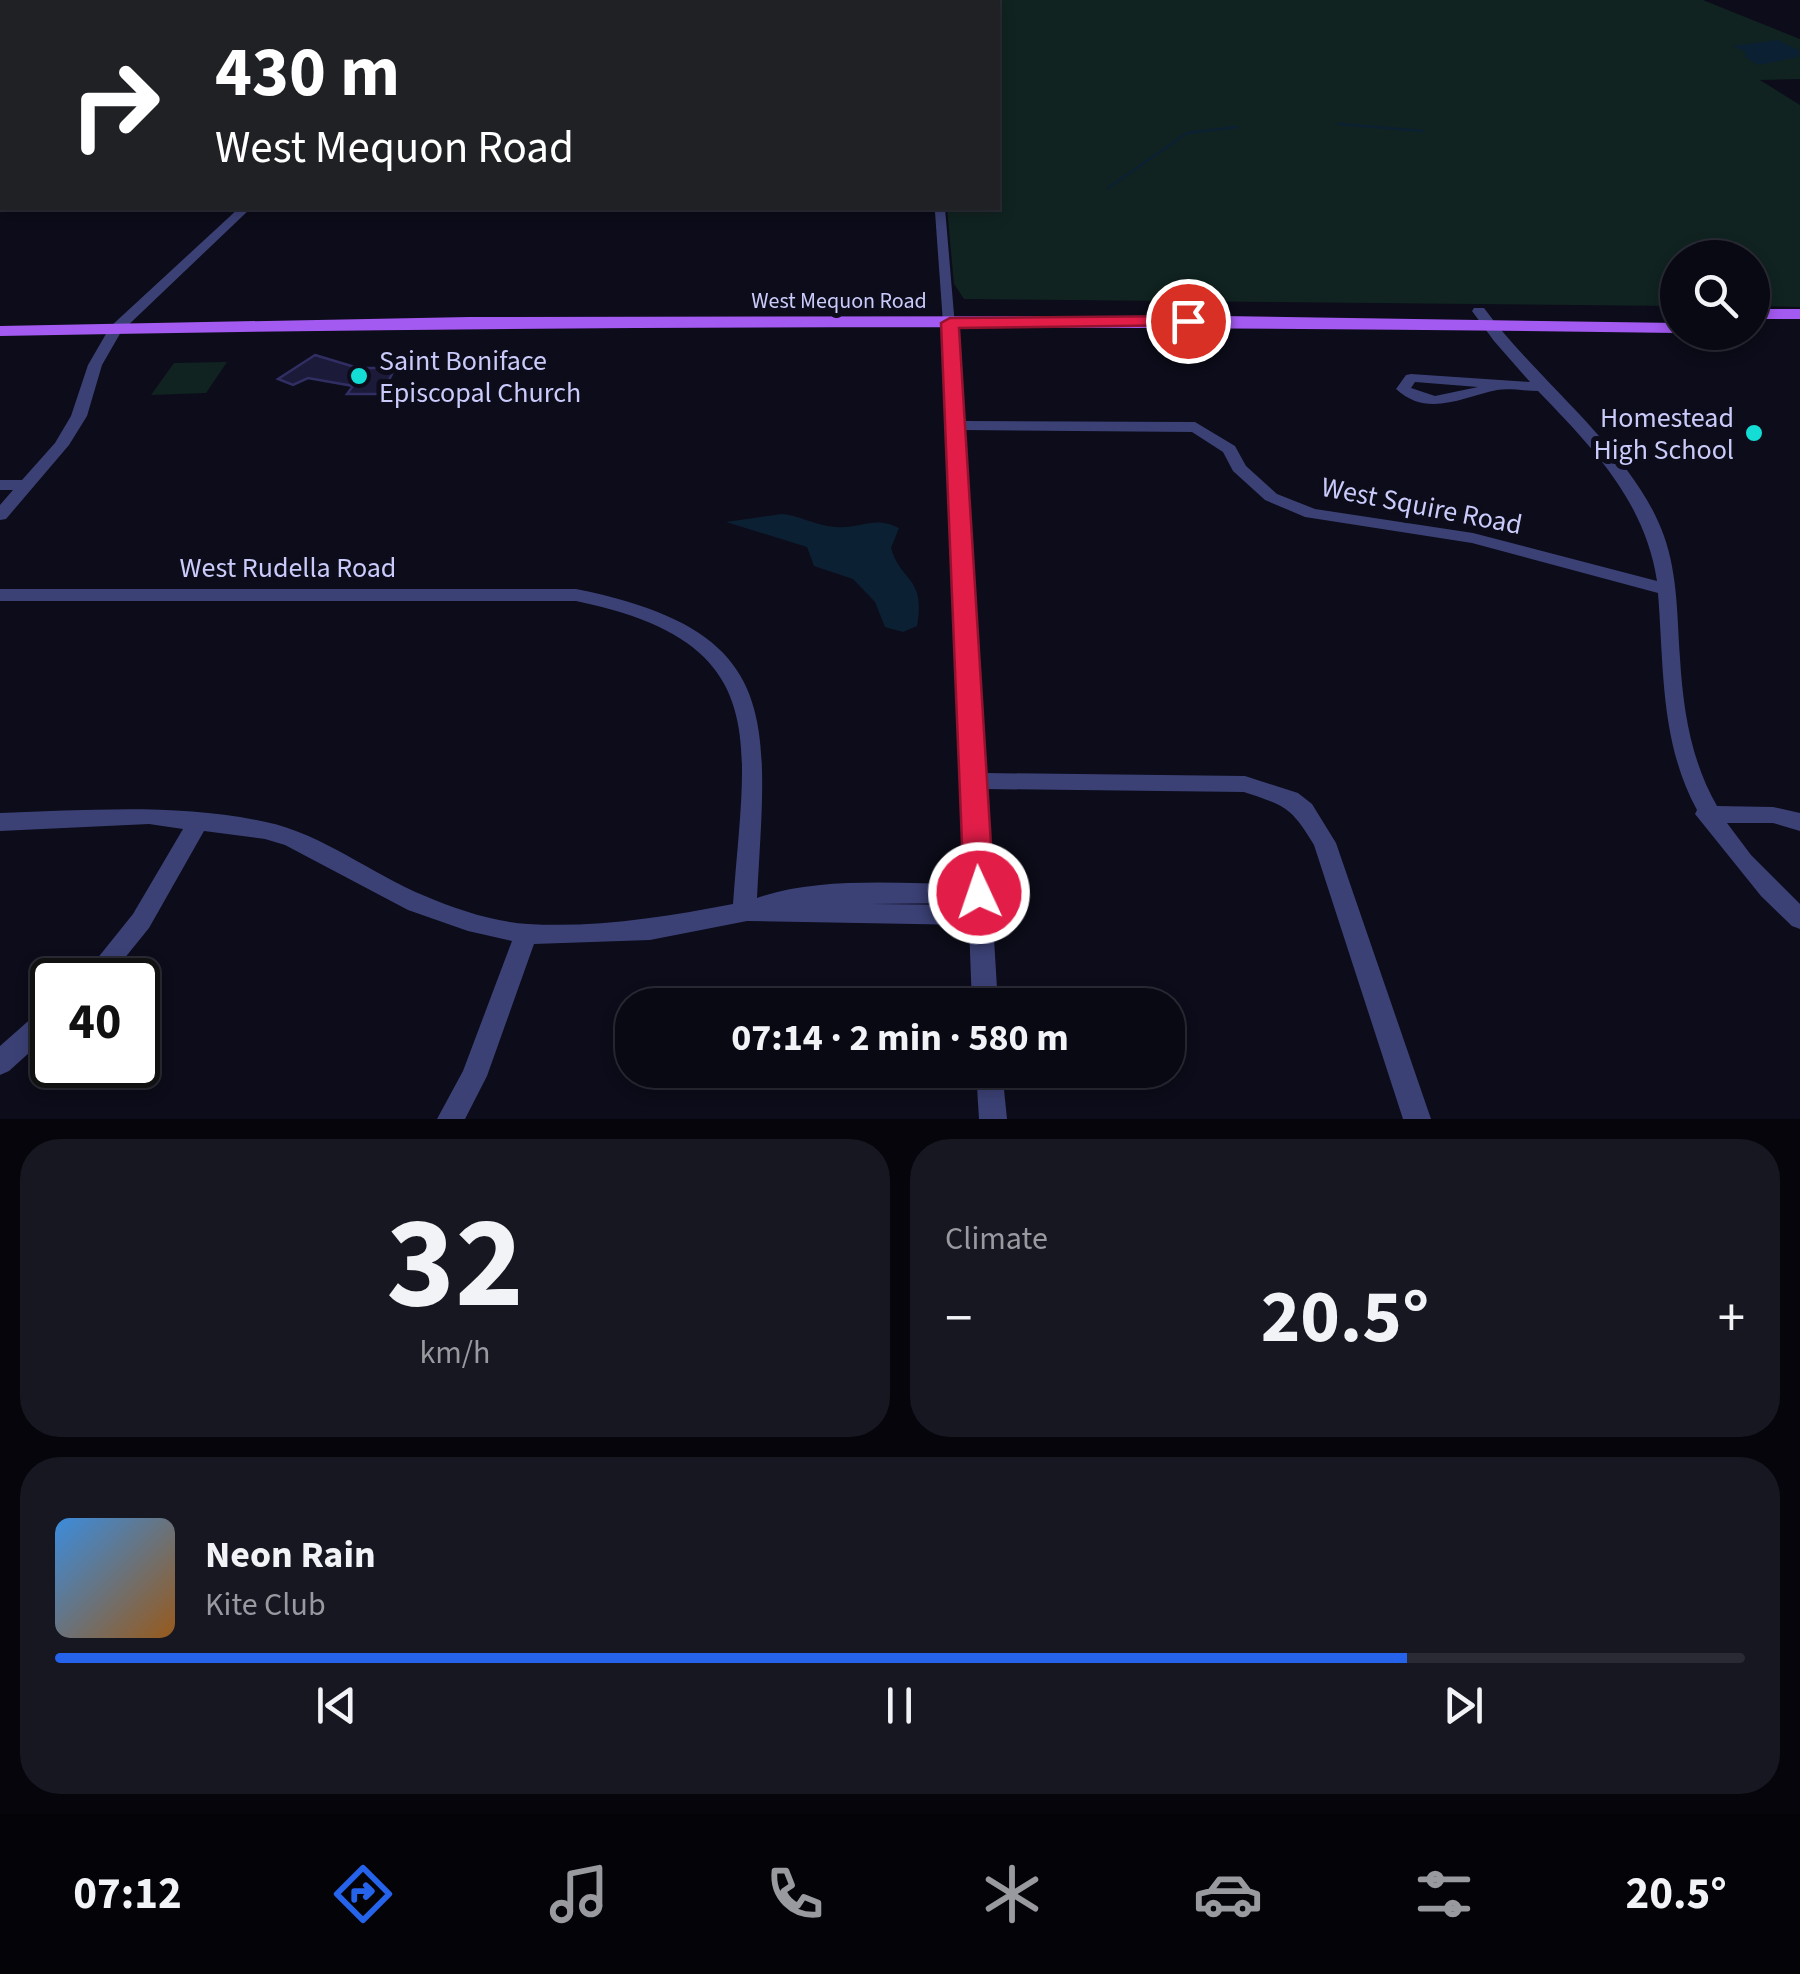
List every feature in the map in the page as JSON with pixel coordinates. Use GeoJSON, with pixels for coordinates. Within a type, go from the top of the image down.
{"type":"FeatureCollection","features":[{"type":"Feature","properties":{"kind":"main road","name":"West Mequon Road"},"geometry":{"type":"LineString","coordinates":[[0,317],[970,316],[1086,308],[1484,318],[1660,327]]}},
{"type":"Feature","properties":{"kind":"main road","name":"West Mequon Road"},"geometry":{"type":"LineString","coordinates":[[0,331],[443,322],[796,322],[949,316],[1484,318],[1660,313]]}},
{"type":"Feature","properties":{"kind":"main road"},"geometry":{"type":"LineString","coordinates":[[1770,314],[1800,314]]}},
{"type":"Feature","properties":{"kind":"main road"},"geometry":{"type":"LineString","coordinates":[[1770,328],[1800,328]]}},
{"type":"Feature","properties":{"kind":"street"},"geometry":{"type":"LineString","coordinates":[[0,515],[28,485],[78,416],[95,365],[116,330],[242,210]]}},
{"type":"Feature","properties":{"kind":"street"},"geometry":{"type":"LineString","coordinates":[[940,210],[984,988]]}},
{"type":"Feature","properties":{"kind":"street"},"geometry":{"type":"LineString","coordinates":[[1484,318],[1609,460],[1646,514],[1663,556],[1678,744],[1706,814],[1764,886],[1800,918]]}},
{"type":"Feature","properties":{"kind":"street"},"geometry":{"type":"LineString","coordinates":[[1492,387],[1429,400],[1412,397],[1403,389],[1403,383],[1411,378],[1492,387],[1540,386]]}},
{"type":"Feature","properties":{"kind":"street","name":"West Squire Road"},"geometry":{"type":"LineString","coordinates":[[954,425],[1195,428],[1229,449],[1238,468],[1271,497],[1311,513],[1473,538],[1667,590]]}},
{"type":"Feature","properties":{"kind":"street"},"geometry":{"type":"LineString","coordinates":[[0,485],[28,485]]}},
{"type":"Feature","properties":{"kind":"street","name":"West Rudella Road"},"geometry":{"type":"LineString","coordinates":[[0,595],[576,595],[621,604],[658,618],[693,638],[731,674],[749,724],[744,912]]}},
{"type":"Feature","properties":{"kind":"street"},"geometry":{"type":"LineString","coordinates":[[973,781],[1210,782],[1271,790],[1304,810],[1325,843],[1417,1119]]}},
{"type":"Feature","properties":{"kind":"street"},"geometry":{"type":"LineString","coordinates":[[1773,816],[1800,806]]}},
{"type":"Feature","properties":{"kind":"street"},"geometry":{"type":"LineString","coordinates":[[1706,814],[1773,816],[1800,822]]}},
{"type":"Feature","properties":{"kind":"street"},"geometry":{"type":"LineString","coordinates":[[0,822],[148,816],[199,820],[292,838],[416,903],[468,922],[526,934],[650,930],[744,912],[979,904]]}},
{"type":"Feature","properties":{"kind":"street"},"geometry":{"type":"LineString","coordinates":[[110,958],[141,921],[199,820]]}},
{"type":"Feature","properties":{"kind":"street"},"geometry":{"type":"LineString","coordinates":[[452,1119],[474,1076],[526,934]]}},
{"type":"Feature","properties":{"kind":"street"},"geometry":{"type":"LineString","coordinates":[[0,1062],[30,1035]]}},
{"type":"Feature","properties":{"kind":"street"},"geometry":{"type":"LineString","coordinates":[[990,1088],[992,1119]]}},
{"type":"Feature","properties":{"kind":"green space"},"geometry":{"type":"Polygon","coordinates":[[[1000,0],[1703,0],[1800,39],[1800,79],[1760,80],[1800,105],[1800,307],[1770,306],[1770,240],[1660,240],[1660,306],[964,299],[954,284],[947,210],[1000,210],[1000,0]]]}},
{"type":"Feature","properties":{"kind":"green space"},"geometry":{"type":"Polygon","coordinates":[[[227,362],[206,393],[151,395],[174,363],[227,362]]]}},
{"type":"Feature","properties":{"kind":"water"},"geometry":{"type":"Polygon","coordinates":[[[1778,40],[1800,51],[1798,57],[1759,65],[1745,57],[1746,52],[1732,46],[1778,40]]]}},
{"type":"Feature","properties":{"kind":"water"},"geometry":{"type":"Polygon","coordinates":[[[782,514],[829,526],[875,522],[899,528],[891,548],[918,598],[917,626],[903,632],[885,627],[875,602],[853,579],[814,566],[807,547],[726,522],[782,514]]]}},
{"type":"Feature","properties":{"kind":"building","name":"Saint Boniface Episcopal Church"},"geometry":{"type":"Polygon","coordinates":[[[315,355],[358,368],[395,368],[382,394],[347,394],[353,386],[308,378],[293,385],[278,379],[315,355]]]}},
{"type":"Feature","properties":{"kind":"waterway"},"geometry":{"type":"LineString","coordinates":[[1338,124],[1423,131]]}},
{"type":"Feature","properties":{"kind":"waterway"},"geometry":{"type":"LineString","coordinates":[[1108,188],[1187,133],[1237,127]]}},
{"type":"Feature","properties":{"kind":"place","name":"Saint Boniface Episcopal Church"},"geometry":{"type":"Point","coordinates":[359,376]}},
{"type":"Feature","properties":{"kind":"place","name":"Homestead High School"},"geometry":{"type":"Point","coordinates":[1754,433]}},
{"type":"Feature","properties":{"kind":"route"},"geometry":{"type":"LineString","coordinates":[[979,893],[950,323],[1188,321]]}}]}
